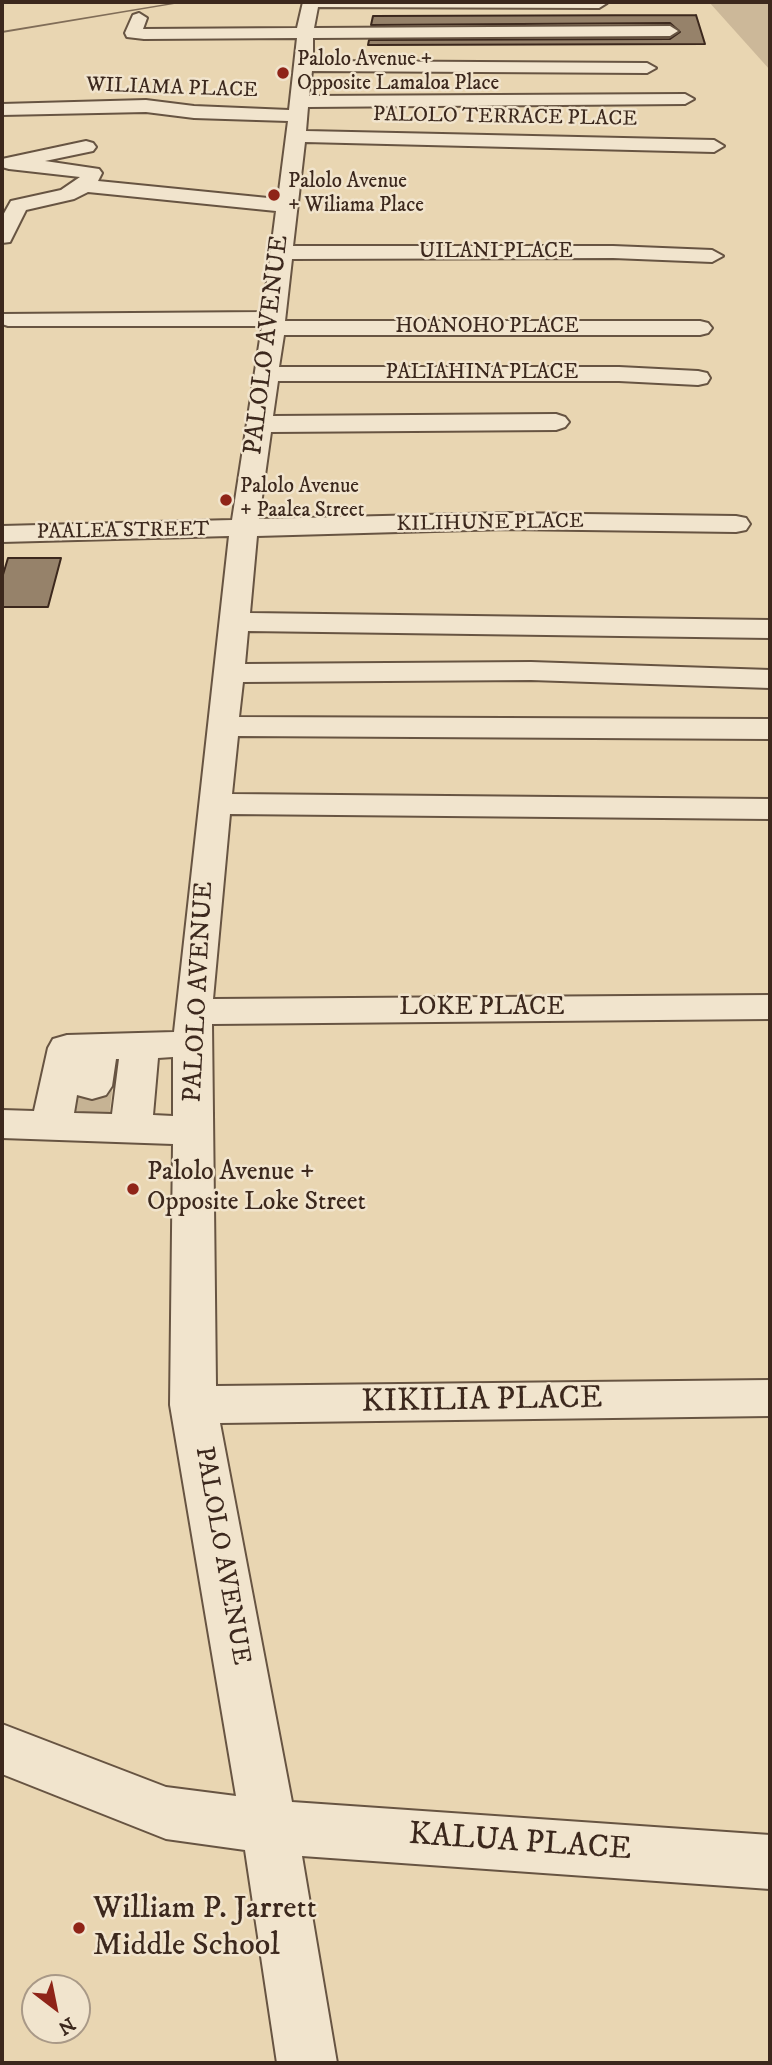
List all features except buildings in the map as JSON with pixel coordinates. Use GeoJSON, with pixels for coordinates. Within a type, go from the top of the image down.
{"type":"FeatureCollection","features":[{"type":"Feature","properties":{"kind":"street"},"geometry":{"type":"LineString","coordinates":[[303,65],[599,3]]}},
{"type":"Feature","properties":{"kind":"street"},"geometry":{"type":"LineString","coordinates":[[139,18],[133,33],[303,65],[685,99]]}},
{"type":"Feature","properties":{"kind":"street"},"geometry":{"type":"LineString","coordinates":[[303,65],[670,31]]}},
{"type":"Feature","properties":{"kind":"street"},"geometry":{"type":"LineString","coordinates":[[303,65],[647,68]]}},
{"type":"Feature","properties":{"kind":"street","name":"WILIAMA PLACE"},"geometry":{"type":"LineString","coordinates":[[2,109],[146,106],[194,113],[303,65]]}},
{"type":"Feature","properties":{"kind":"street","name":"PALOLO TERRACE PLACE"},"geometry":{"type":"LineString","coordinates":[[303,65],[714,146]]}},
{"type":"Feature","properties":{"kind":"street","name":"PALOLO AVENUE"},"geometry":{"type":"LineString","coordinates":[[303,65],[273,323],[244,530],[193,1028],[193,1405],[269,1827],[307,2063]]}},
{"type":"Feature","properties":{"kind":"street"},"geometry":{"type":"LineString","coordinates":[[85,186],[92,173],[9,163],[86,147]]}},
{"type":"Feature","properties":{"kind":"street"},"geometry":{"type":"LineString","coordinates":[[2,237],[10,203],[67,195],[85,186],[286,206]]}},
{"type":"Feature","properties":{"kind":"street","name":"UILANI PLACE"},"geometry":{"type":"LineString","coordinates":[[280,253],[613,252],[712,256]]}},
{"type":"Feature","properties":{"kind":"street","name":"HOANOHO PLACE"},"geometry":{"type":"LineString","coordinates":[[8,319],[700,328]]}},
{"type":"Feature","properties":{"kind":"street","name":"PALIAHINA PLACE"},"geometry":{"type":"LineString","coordinates":[[266,374],[606,374],[698,378]]}},
{"type":"Feature","properties":{"kind":"street","name":"PALIAHINA PLACE"},"geometry":{"type":"LineString","coordinates":[[259,424],[556,422]]}},
{"type":"Feature","properties":{"kind":"street","name":"KILIHUNE PLACE"},"geometry":{"type":"LineString","coordinates":[[244,530],[506,521],[736,524]]}},
{"type":"Feature","properties":{"kind":"street","name":"PAALEA STREET"},"geometry":{"type":"LineString","coordinates":[[2,534],[244,530]]}},
{"type":"Feature","properties":{"kind":"street"},"geometry":{"type":"LineString","coordinates":[[234,622],[562,624],[770,629]]}},
{"type":"Feature","properties":{"kind":"street"},"geometry":{"type":"LineString","coordinates":[[230,673],[531,671],[770,679]]}},
{"type":"Feature","properties":{"kind":"street"},"geometry":{"type":"LineString","coordinates":[[223,726],[770,729]]}},
{"type":"Feature","properties":{"kind":"street"},"geometry":{"type":"LineString","coordinates":[[214,804],[770,809]]}},
{"type":"Feature","properties":{"kind":"street","name":"LOKE PLACE"},"geometry":{"type":"LineString","coordinates":[[80,1113],[67,1048],[141,1045],[193,1028],[770,1007]]}},
{"type":"Feature","properties":{"kind":"street"},"geometry":{"type":"LineString","coordinates":[[131,1128],[141,1045]]}},
{"type":"Feature","properties":{"kind":"street"},"geometry":{"type":"LineString","coordinates":[[80,1113],[98,1047]]}},
{"type":"Feature","properties":{"kind":"street"},"geometry":{"type":"LineString","coordinates":[[2,1124],[80,1113],[131,1128],[193,1131]]}},
{"type":"Feature","properties":{"kind":"street","name":"KIKILIA PLACE"},"geometry":{"type":"LineString","coordinates":[[193,1405],[770,1398]]}},
{"type":"Feature","properties":{"kind":"street","name":"KALUA PLACE"},"geometry":{"type":"LineString","coordinates":[[2,1749],[166,1812],[269,1827],[770,1862]]}},
{"type":"Feature","properties":{"kind":"shaded area"},"geometry":{"type":"Polygon","coordinates":[[[709,2],[770,2],[770,70],[709,2]]]}},
{"type":"Feature","properties":{"kind":"waterway"},"geometry":{"type":"LineString","coordinates":[[2,32],[184,2]]}},
{"type":"Feature","properties":{"kind":"tunnel"},"geometry":{"type":"LineString","coordinates":[[89,1113],[92,1086]]}},
{"type":"Feature","properties":{"kind":"place","name":"Palolo Avenue + Opposite Lamaloa Place"},"geometry":{"type":"Point","coordinates":[283,73]}},
{"type":"Feature","properties":{"kind":"place","name":"Palolo Avenue + Wiliama Place"},"geometry":{"type":"Point","coordinates":[274,195]}},
{"type":"Feature","properties":{"kind":"place","name":"Palolo Avenue + Paalea Street"},"geometry":{"type":"Point","coordinates":[226,500]}},
{"type":"Feature","properties":{"kind":"place","name":"Palolo Avenue + Opposite Loke Street"},"geometry":{"type":"Point","coordinates":[133,1189]}},
{"type":"Feature","properties":{"kind":"place","name":"William P. Jarrett Middle School"},"geometry":{"type":"Point","coordinates":[79,1928]}}]}
